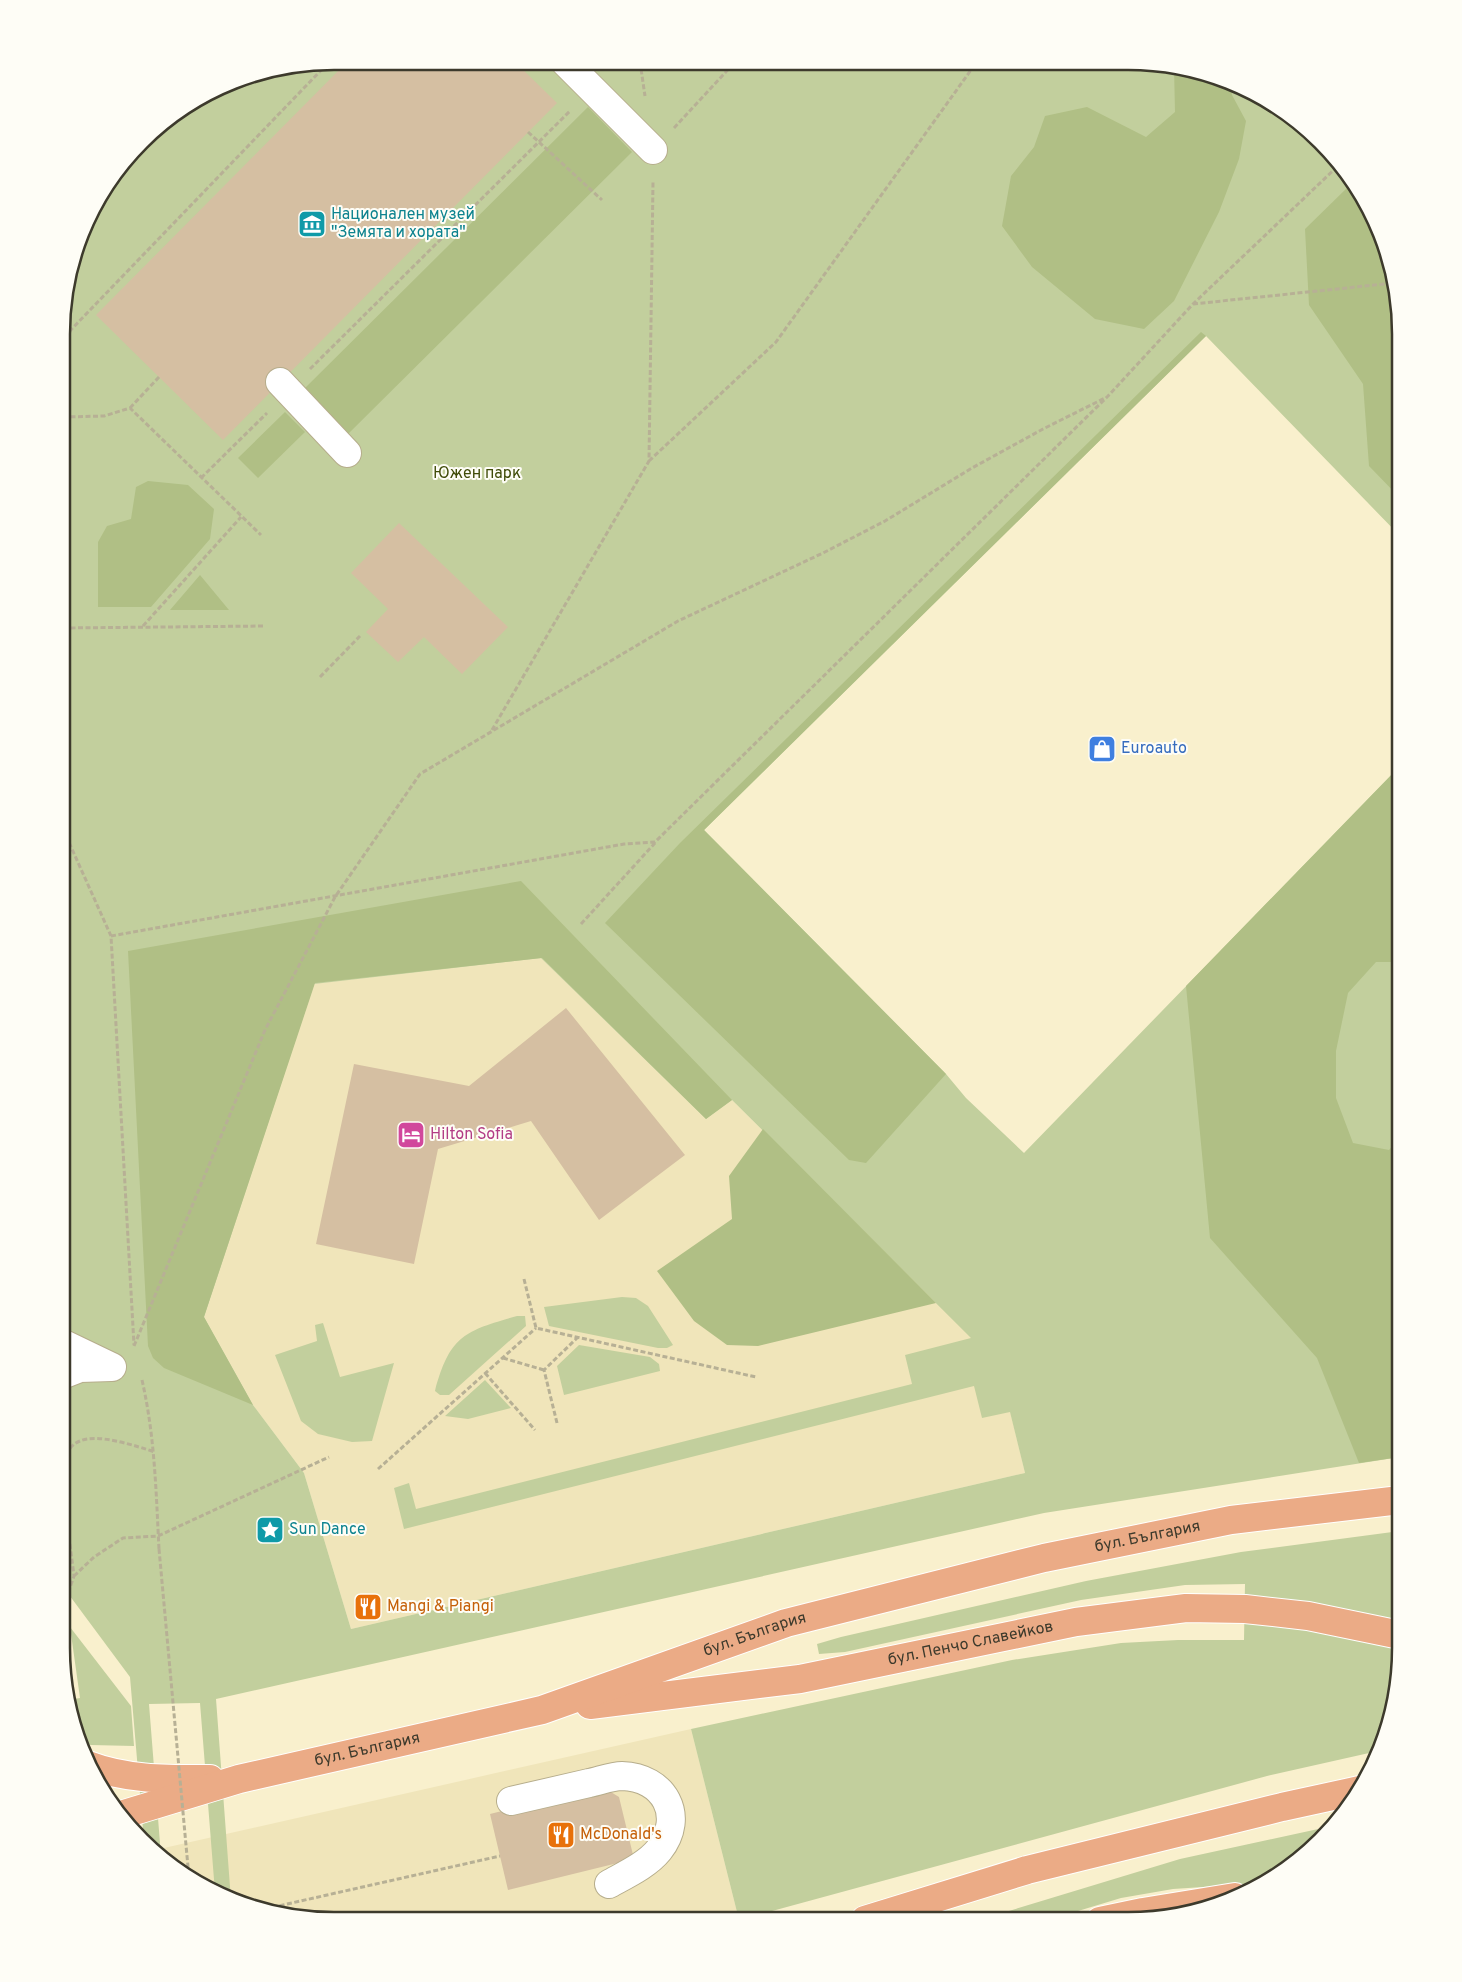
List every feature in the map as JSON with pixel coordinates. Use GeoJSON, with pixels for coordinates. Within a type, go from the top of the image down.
{"type":"FeatureCollection","features":[{"type":"Feature","properties":{"kind":"main road","name":"бул. България"},"geometry":{"type":"LineString","coordinates":[[129,1814],[239,1779],[542,1710],[786,1623],[1044,1558],[1231,1520],[1392,1501]]}},
{"type":"Feature","properties":{"kind":"main road","name":"бул. Пенчо Славейков"},"geometry":{"type":"LineString","coordinates":[[542,1710],[800,1680],[1076,1622],[1186,1608],[1244,1609],[1308,1616],[1392,1633]]}},
{"type":"Feature","properties":{"kind":"main road"},"geometry":{"type":"LineString","coordinates":[[99,1768],[149,1779],[239,1779]]}},
{"type":"Feature","properties":{"kind":"main road"},"geometry":{"type":"LineString","coordinates":[[891,1912],[1027,1870],[1348,1793]]}},
{"type":"Feature","properties":{"kind":"main road"},"geometry":{"type":"LineString","coordinates":[[1152,1911],[1185,1906]]}},
{"type":"Feature","properties":{"kind":"lane"},"geometry":{"type":"LineString","coordinates":[[573,70],[653,150]]}},
{"type":"Feature","properties":{"kind":"lane"},"geometry":{"type":"LineString","coordinates":[[285,386],[347,453]]}},
{"type":"Feature","properties":{"kind":"lane"},"geometry":{"type":"LineString","coordinates":[[70,1348],[112,1367],[80,1368],[70,1372]]}},
{"type":"Feature","properties":{"kind":"lane"},"geometry":{"type":"LineString","coordinates":[[510,1801],[620,1776],[641,1778],[656,1786],[666,1801],[671,1816],[670,1832],[658,1852],[609,1884]]}},
{"type":"Feature","properties":{"kind":"path"},"geometry":{"type":"LineString","coordinates":[[649,462],[653,150],[728,70]]}},
{"type":"Feature","properties":{"kind":"path"},"geometry":{"type":"LineString","coordinates":[[491,732],[649,462],[776,342],[971,70]]}},
{"type":"Feature","properties":{"kind":"path"},"geometry":{"type":"LineString","coordinates":[[70,331],[321,71]]}},
{"type":"Feature","properties":{"kind":"path"},"geometry":{"type":"LineString","coordinates":[[201,478],[285,386],[592,90]]}},
{"type":"Feature","properties":{"kind":"path"},"geometry":{"type":"LineString","coordinates":[[528,132],[602,200]]}},
{"type":"Feature","properties":{"kind":"path"},"geometry":{"type":"LineString","coordinates":[[581,924],[655,842],[1108,396],[1193,304],[1334,170]]}},
{"type":"Feature","properties":{"kind":"path"},"geometry":{"type":"LineString","coordinates":[[1193,304],[1387,285]]}},
{"type":"Feature","properties":{"kind":"path"},"geometry":{"type":"LineString","coordinates":[[70,417],[104,416],[130,408],[159,377]]}},
{"type":"Feature","properties":{"kind":"path"},"geometry":{"type":"LineString","coordinates":[[70,845],[111,936],[134,1346],[265,1030],[335,897],[420,774],[678,621],[823,553],[885,521],[972,468],[1108,396]]}},
{"type":"Feature","properties":{"kind":"path"},"geometry":{"type":"LineString","coordinates":[[130,408],[261,536]]}},
{"type":"Feature","properties":{"kind":"path"},"geometry":{"type":"LineString","coordinates":[[142,627],[241,517]]}},
{"type":"Feature","properties":{"kind":"path"},"geometry":{"type":"LineString","coordinates":[[70,628],[263,626]]}},
{"type":"Feature","properties":{"kind":"path"},"geometry":{"type":"LineString","coordinates":[[320,677],[360,636]]}},
{"type":"Feature","properties":{"kind":"path"},"geometry":{"type":"LineString","coordinates":[[111,936],[615,846],[655,842]]}},
{"type":"Feature","properties":{"kind":"path"},"geometry":{"type":"LineString","coordinates":[[524,1279],[536,1328]]}},
{"type":"Feature","properties":{"kind":"path"},"geometry":{"type":"LineString","coordinates":[[536,1328],[756,1377]]}},
{"type":"Feature","properties":{"kind":"path"},"geometry":{"type":"LineString","coordinates":[[378,1469],[536,1328]]}},
{"type":"Feature","properties":{"kind":"path"},"geometry":{"type":"LineString","coordinates":[[544,1370],[578,1338]]}},
{"type":"Feature","properties":{"kind":"path"},"geometry":{"type":"LineString","coordinates":[[503,1358],[544,1370]]}},
{"type":"Feature","properties":{"kind":"path"},"geometry":{"type":"LineString","coordinates":[[544,1370],[557,1423]]}},
{"type":"Feature","properties":{"kind":"path"},"geometry":{"type":"LineString","coordinates":[[485,1373],[535,1430]]}},
{"type":"Feature","properties":{"kind":"path"},"geometry":{"type":"LineString","coordinates":[[141,1380],[150,1416],[154,1452],[159,1550],[188,1867]]}},
{"type":"Feature","properties":{"kind":"path"},"geometry":{"type":"LineString","coordinates":[[70,1449],[82,1440],[103,1439],[121,1442],[154,1452]]}},
{"type":"Feature","properties":{"kind":"path"},"geometry":{"type":"LineString","coordinates":[[74,1576],[94,1557],[123,1538],[158,1536],[329,1457]]}},
{"type":"Feature","properties":{"kind":"path"},"geometry":{"type":"LineString","coordinates":[[70,1545],[74,1576],[70,1588]]}},
{"type":"Feature","properties":{"kind":"path"},"geometry":{"type":"LineString","coordinates":[[279,1906],[500,1856]]}},
{"type":"Feature","properties":{"kind":"shaded area"},"geometry":{"type":"Polygon","coordinates":[[[542,958],[706,1119],[732,1100],[999,1365],[1025,1473],[351,1629],[304,1473],[253,1405],[204,1317],[314,983],[542,958]]]}},
{"type":"Feature","properties":{"kind":"shaded area"},"geometry":{"type":"Polygon","coordinates":[[[691,1729],[737,1912],[334,1912],[300,1910],[249,1898],[217,1885],[202,1877],[163,1848],[691,1729]]]}},
{"type":"Feature","properties":{"kind":"green space","name":"Южен парк"},"geometry":{"type":"Polygon","coordinates":[[[334,70],[1128,70],[1162,72],[1213,84],[1260,105],[1289,125],[1315,147],[1337,173],[1357,202],[1372,233],[1383,266],[1390,300],[1392,334],[1392,528],[1206,336],[704,830],[946,1074],[966,1098],[1024,1153],[1392,774],[1392,1458],[1044,1513],[216,1699],[230,1891],[214,1884],[200,1703],[149,1704],[160,1846],[143,1830],[130,1677],[70,1596],[70,334],[72,300],[84,249],[105,202],[125,173],[147,147],[173,125],[217,97],[249,84],[283,75],[334,70]],[[541,958],[314,984],[204,1317],[253,1405],[304,1473],[351,1629],[1025,1473],[1010,1412],[982,1418],[974,1386],[404,1529],[394,1488],[409,1483],[416,1509],[912,1384],[905,1355],[971,1338],[732,1100],[706,1119],[541,958]]]}},
{"type":"Feature","properties":{"kind":"green space"},"geometry":{"type":"Polygon","coordinates":[[[1174,74],[1213,84],[1231,91],[1246,121],[1239,159],[1219,212],[1174,301],[1144,329],[1095,319],[1032,267],[1002,226],[1011,176],[1034,147],[1045,116],[1087,107],[1146,137],[1175,112],[1174,74]]]}},
{"type":"Feature","properties":{"kind":"green space"},"geometry":{"type":"Polygon","coordinates":[[[588,107],[632,152],[347,435],[303,390],[588,107]]]}},
{"type":"Feature","properties":{"kind":"green space"},"geometry":{"type":"Polygon","coordinates":[[[1347,188],[1365,217],[1378,249],[1390,300],[1392,334],[1392,490],[1369,466],[1363,384],[1309,305],[1305,229],[1347,188]]]}},
{"type":"Feature","properties":{"kind":"green space"},"geometry":{"type":"Polygon","coordinates":[[[1201,332],[1206,336],[704,830],[946,1074],[866,1163],[849,1160],[605,923],[680,843],[1201,332]]]}},
{"type":"Feature","properties":{"kind":"green space"},"geometry":{"type":"Polygon","coordinates":[[[285,412],[305,432],[258,478],[238,458],[285,412]]]}},
{"type":"Feature","properties":{"kind":"green space"},"geometry":{"type":"Polygon","coordinates":[[[148,481],[188,485],[214,509],[210,539],[151,607],[98,607],[98,542],[107,526],[131,519],[136,487],[148,481]]]}},
{"type":"Feature","properties":{"kind":"green space"},"geometry":{"type":"Polygon","coordinates":[[[200,575],[229,610],[170,610],[200,575]]]}},
{"type":"Feature","properties":{"kind":"green space"},"geometry":{"type":"Polygon","coordinates":[[[1392,774],[1392,962],[1376,962],[1348,993],[1336,1051],[1336,1098],[1353,1143],[1389,1150],[1392,1146],[1392,1458],[1359,1463],[1317,1358],[1210,1238],[1186,986],[1392,774]]]}},
{"type":"Feature","properties":{"kind":"green space"},"geometry":{"type":"Polygon","coordinates":[[[521,881],[732,1100],[706,1119],[542,958],[315,983],[204,1317],[253,1405],[164,1368],[153,1358],[148,1346],[128,951],[521,881]]]}},
{"type":"Feature","properties":{"kind":"green space"},"geometry":{"type":"Polygon","coordinates":[[[763,1129],[936,1303],[758,1346],[727,1345],[694,1321],[657,1271],[732,1219],[729,1176],[763,1129]]]}},
{"type":"Feature","properties":{"kind":"green space"},"geometry":{"type":"Polygon","coordinates":[[[622,1297],[636,1298],[648,1306],[673,1345],[667,1348],[658,1348],[549,1326],[544,1307],[622,1297]]]}},
{"type":"Feature","properties":{"kind":"green space"},"geometry":{"type":"Polygon","coordinates":[[[517,1316],[525,1316],[526,1326],[449,1395],[440,1395],[435,1391],[447,1358],[462,1338],[484,1326],[517,1316]]]}},
{"type":"Feature","properties":{"kind":"green space"},"geometry":{"type":"Polygon","coordinates":[[[323,1323],[340,1377],[394,1363],[372,1441],[352,1442],[318,1434],[301,1421],[275,1355],[317,1341],[315,1325],[323,1323]]]}},
{"type":"Feature","properties":{"kind":"green space"},"geometry":{"type":"Polygon","coordinates":[[[579,1345],[650,1357],[659,1364],[660,1371],[564,1395],[557,1366],[579,1345]]]}},
{"type":"Feature","properties":{"kind":"green space"},"geometry":{"type":"Polygon","coordinates":[[[485,1380],[511,1408],[468,1419],[445,1416],[485,1380]]]}},
{"type":"Feature","properties":{"kind":"green space"},"geometry":{"type":"Polygon","coordinates":[[[1392,1532],[1392,1648],[1390,1682],[1383,1716],[1370,1753],[1267,1776],[768,1912],[737,1912],[691,1729],[1012,1660],[1121,1643],[1178,1640],[1244,1640],[1245,1584],[1185,1585],[1081,1600],[845,1652],[819,1654],[817,1644],[1086,1581],[1241,1552],[1392,1532]]]}},
{"type":"Feature","properties":{"kind":"green space"},"geometry":{"type":"Polygon","coordinates":[[[70,1627],[131,1706],[134,1746],[88,1744],[75,1699],[80,1698],[70,1627]]]}},
{"type":"Feature","properties":{"kind":"green space"},"geometry":{"type":"Polygon","coordinates":[[[1321,1828],[1289,1857],[1247,1884],[1173,1889],[1121,1898],[1075,1912],[1005,1912],[1180,1859],[1321,1828]]]}},
{"type":"Feature","properties":{"kind":"building","name":"Национален музей \"Земята и хората\""},"geometry":{"type":"Polygon","coordinates":[[[339,70],[523,70],[557,103],[223,440],[96,315],[339,70]]]}},
{"type":"Feature","properties":{"kind":"building"},"geometry":{"type":"Polygon","coordinates":[[[399,523],[508,627],[462,674],[424,637],[398,662],[366,632],[388,609],[351,573],[399,523]]]}},
{"type":"Feature","properties":{"kind":"building","name":"Hilton Sofia"},"geometry":{"type":"Polygon","coordinates":[[[566,1008],[685,1155],[599,1220],[531,1121],[438,1149],[414,1264],[316,1244],[354,1064],[469,1086],[566,1008]]]}},
{"type":"Feature","properties":{"kind":"building","name":"McDonald's"},"geometry":{"type":"Polygon","coordinates":[[[601,1786],[619,1797],[634,1859],[508,1890],[490,1814],[601,1786]]]}},
{"type":"Feature","properties":{"kind":"place","name":"Национален музей \"Земята и хората\""},"geometry":{"type":"Point","coordinates":[312,224]}},
{"type":"Feature","properties":{"kind":"place","name":"Euroauto"},"geometry":{"type":"Point","coordinates":[1102,749]}},
{"type":"Feature","properties":{"kind":"place","name":"Hilton Sofia"},"geometry":{"type":"Point","coordinates":[411,1135]}},
{"type":"Feature","properties":{"kind":"place","name":"Sun Dance"},"geometry":{"type":"Point","coordinates":[270,1530]}},
{"type":"Feature","properties":{"kind":"place","name":"Mangi & Piangi"},"geometry":{"type":"Point","coordinates":[368,1607]}},
{"type":"Feature","properties":{"kind":"place","name":"McDonald's"},"geometry":{"type":"Point","coordinates":[561,1835]}}]}
